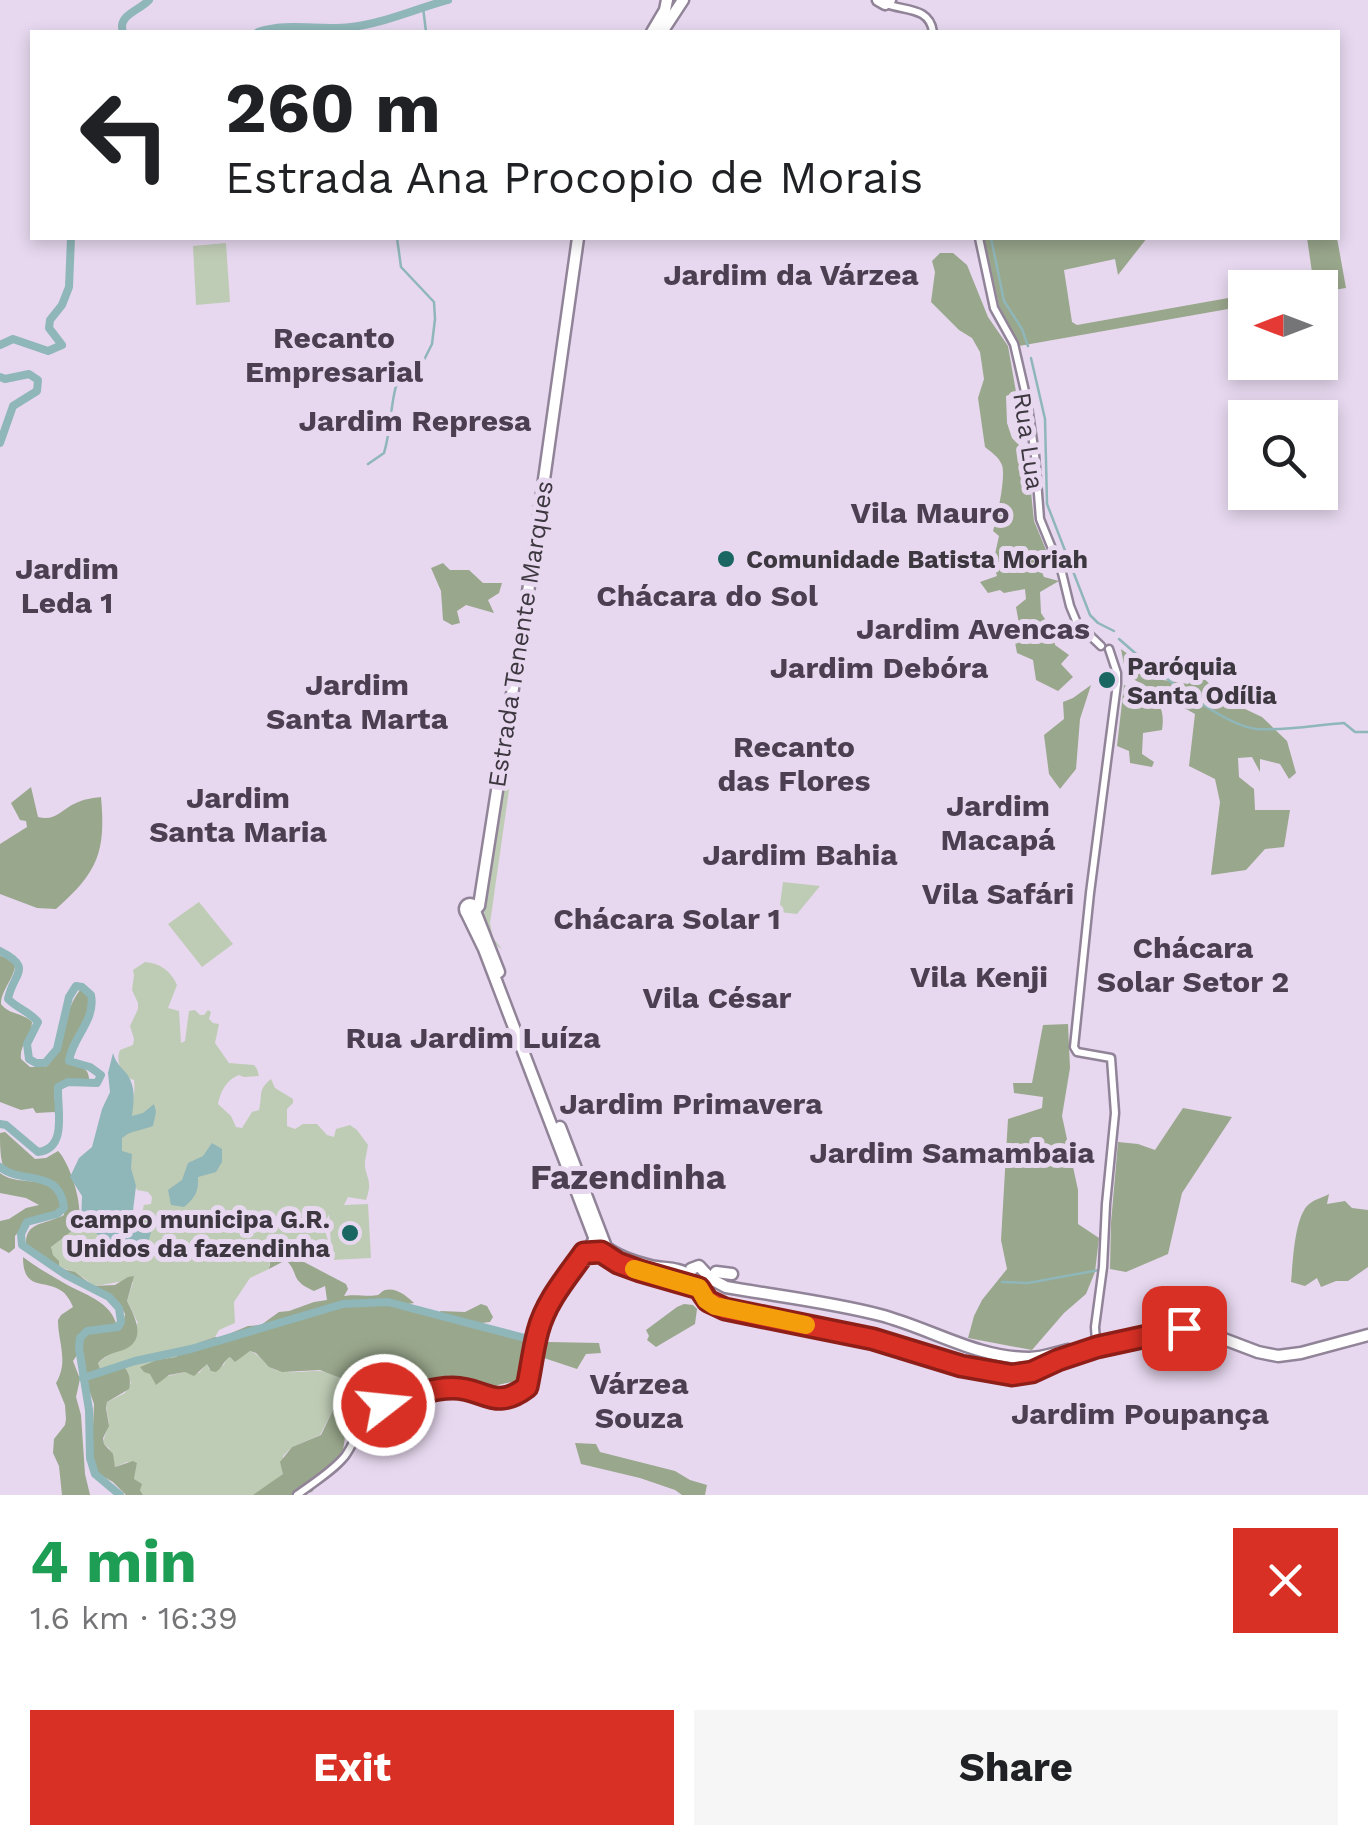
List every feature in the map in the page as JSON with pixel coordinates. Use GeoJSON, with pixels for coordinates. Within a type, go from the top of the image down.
{"type":"FeatureCollection","features":[{"type":"Feature","properties":{"kind":"main road"},"geometry":{"type":"LineString","coordinates":[[653,30],[667,0]]}},
{"type":"Feature","properties":{"kind":"main road"},"geometry":{"type":"LineString","coordinates":[[663,30],[683,0]]}},
{"type":"Feature","properties":{"kind":"main road","name":"Estrada Tenente Marques"},"geometry":{"type":"LineString","coordinates":[[471,909],[479,906],[530,579],[575,240]]}},
{"type":"Feature","properties":{"kind":"main road"},"geometry":{"type":"LineString","coordinates":[[471,909],[594,1237],[601,1252],[618,1263],[640,1271],[878,1315],[955,1344],[1040,1360],[1180,1329],[1200,1330],[1278,1356],[1368,1332]]}},
{"type":"Feature","properties":{"kind":"main road"},"geometry":{"type":"LineString","coordinates":[[471,909],[496,960],[606,1247],[631,1260],[683,1270],[699,1279],[708,1301],[725,1309],[873,1339],[961,1366],[1012,1375],[1032,1372],[1040,1360],[1096,1342],[1190,1324],[1278,1350],[1368,1332]]}},
{"type":"Feature","properties":{"kind":"main road"},"geometry":{"type":"LineString","coordinates":[[484,949],[490,960],[496,960]]}},
{"type":"Feature","properties":{"kind":"main road"},"geometry":{"type":"LineString","coordinates":[[699,1279],[716,1272],[732,1274]]}},
{"type":"Feature","properties":{"kind":"main road"},"geometry":{"type":"LineString","coordinates":[[1012,1375],[1020,1368],[1018,1357]]}},
{"type":"Feature","properties":{"kind":"street"},"geometry":{"type":"LineString","coordinates":[[883,1],[924,15],[933,30]]}},
{"type":"Feature","properties":{"kind":"street","name":"Rua Lua"},"geometry":{"type":"LineString","coordinates":[[979,240],[994,308],[1014,344],[1028,406],[1040,519],[1078,624],[1104,647],[1118,684],[1074,1046],[1077,1052],[1111,1058],[1115,1113],[1096,1342]]}},
{"type":"Feature","properties":{"kind":"street"},"geometry":{"type":"LineString","coordinates":[[298,1495],[340,1462],[363,1422],[377,1408],[441,1389],[462,1389],[500,1400],[527,1387],[543,1316],[594,1237]]}},
{"type":"Feature","properties":{"kind":"street"},"geometry":{"type":"LineString","coordinates":[[584,1253],[601,1252]]}},
{"type":"Feature","properties":{"kind":"shaded area"},"geometry":{"type":"Polygon","coordinates":[[[984,240],[1145,240],[1118,275],[1115,259],[1064,270],[1072,322],[1077,325],[1228,298],[1228,309],[1019,346],[999,306],[984,240]]]}},
{"type":"Feature","properties":{"kind":"shaded area"},"geometry":{"type":"Polygon","coordinates":[[[1307,240],[1337,240],[1346,288],[1338,289],[1338,270],[1312,270],[1307,240]]]}},
{"type":"Feature","properties":{"kind":"shaded area"},"geometry":{"type":"Polygon","coordinates":[[[226,243],[230,302],[196,305],[193,246],[226,243]]]}},
{"type":"Feature","properties":{"kind":"shaded area"},"geometry":{"type":"Polygon","coordinates":[[[940,253],[953,253],[967,265],[988,317],[1008,346],[1016,392],[1006,396],[1007,423],[1012,438],[1027,453],[1034,521],[1049,557],[1038,563],[1044,577],[1059,581],[1040,592],[1041,613],[1053,631],[1055,645],[1069,655],[1061,664],[1073,677],[1058,691],[1036,680],[1033,660],[1017,653],[1014,637],[1021,635],[1016,607],[1026,599],[1025,589],[988,593],[980,582],[997,576],[993,563],[999,536],[993,531],[1003,471],[999,460],[985,447],[978,398],[984,379],[980,352],[972,338],[931,302],[935,272],[932,261],[940,253]]]}},
{"type":"Feature","properties":{"kind":"shaded area"},"geometry":{"type":"Polygon","coordinates":[[[443,563],[450,570],[469,570],[483,583],[502,583],[499,593],[488,600],[494,613],[466,605],[457,611],[460,623],[452,625],[443,620],[441,591],[431,568],[443,563]]]}},
{"type":"Feature","properties":{"kind":"shaded area"},"geometry":{"type":"Polygon","coordinates":[[[1121,649],[1163,680],[1188,684],[1198,673],[1228,701],[1262,717],[1287,741],[1296,773],[1289,779],[1280,764],[1260,759],[1260,772],[1252,757],[1238,758],[1239,777],[1254,789],[1255,810],[1290,810],[1284,847],[1265,849],[1246,870],[1211,875],[1220,802],[1215,779],[1189,766],[1195,714],[1126,675],[1121,649]]]}},
{"type":"Feature","properties":{"kind":"shaded area"},"geometry":{"type":"Polygon","coordinates":[[[1091,685],[1080,719],[1076,769],[1060,789],[1049,774],[1044,735],[1064,719],[1063,702],[1091,685]]]}},
{"type":"Feature","properties":{"kind":"shaded area"},"geometry":{"type":"Polygon","coordinates":[[[1124,685],[1154,700],[1162,711],[1162,730],[1143,733],[1142,754],[1154,762],[1152,767],[1130,763],[1129,751],[1117,746],[1124,685]]]}},
{"type":"Feature","properties":{"kind":"shaded area"},"geometry":{"type":"Polygon","coordinates":[[[503,760],[513,762],[490,923],[493,938],[502,949],[487,931],[484,896],[503,760]]]}},
{"type":"Feature","properties":{"kind":"shaded area"},"geometry":{"type":"Polygon","coordinates":[[[31,787],[38,817],[44,818],[101,797],[102,832],[96,860],[81,884],[56,909],[37,908],[0,894],[0,844],[27,827],[11,803],[31,787]]]}},
{"type":"Feature","properties":{"kind":"shaded area"},"geometry":{"type":"Polygon","coordinates":[[[783,882],[820,886],[797,914],[779,912],[783,882]]]}},
{"type":"Feature","properties":{"kind":"shaded area"},"geometry":{"type":"Polygon","coordinates":[[[199,902],[233,944],[202,967],[168,924],[199,902]]]}},
{"type":"Feature","properties":{"kind":"shaded area"},"geometry":{"type":"Polygon","coordinates":[[[0,956],[15,958],[1,1004],[32,1022],[21,1054],[30,1067],[46,1067],[53,1059],[75,997],[82,988],[87,990],[86,1017],[67,1055],[72,1063],[86,1070],[89,1079],[58,1083],[54,1095],[57,1114],[36,1113],[33,1108],[21,1110],[0,1102],[0,956]]]}},
{"type":"Feature","properties":{"kind":"shaded area"},"geometry":{"type":"Polygon","coordinates":[[[145,962],[164,969],[177,985],[168,1008],[179,1011],[181,1043],[185,1041],[189,1011],[204,1015],[208,1010],[209,1019],[219,1024],[215,1043],[229,1063],[254,1065],[257,1069],[259,1076],[239,1075],[220,1095],[218,1104],[236,1127],[242,1128],[252,1112],[259,1110],[262,1090],[271,1079],[275,1088],[293,1099],[287,1109],[287,1126],[295,1129],[303,1124],[317,1124],[334,1137],[336,1129],[350,1125],[368,1145],[366,1200],[348,1197],[344,1205],[368,1204],[371,1258],[332,1260],[329,1214],[324,1226],[329,1245],[317,1258],[300,1248],[285,1252],[269,1264],[269,1269],[250,1278],[234,1302],[235,1323],[176,1357],[157,1360],[164,1377],[199,1373],[207,1363],[209,1369],[224,1365],[226,1359],[235,1361],[250,1351],[276,1370],[320,1371],[347,1384],[320,1435],[292,1447],[283,1456],[283,1474],[256,1495],[143,1495],[134,1479],[137,1463],[115,1467],[104,1444],[107,1402],[125,1393],[131,1383],[127,1371],[118,1363],[100,1369],[98,1363],[138,1323],[127,1301],[133,1282],[93,1286],[78,1274],[59,1268],[51,1251],[52,1244],[76,1226],[88,1206],[101,1228],[105,1251],[112,1258],[133,1252],[143,1238],[138,1236],[139,1223],[144,1205],[151,1204],[152,1197],[137,1190],[114,1156],[134,1090],[134,1080],[126,1076],[118,1059],[120,1050],[133,1045],[130,1026],[138,1003],[132,990],[133,970],[145,962]]]}},
{"type":"Feature","properties":{"kind":"shaded area"},"geometry":{"type":"Polygon","coordinates":[[[1068,1024],[1070,1068],[1062,1116],[1078,1190],[1078,1224],[1099,1238],[1095,1272],[1086,1294],[1032,1350],[968,1338],[982,1300],[1007,1269],[1001,1240],[1008,1119],[1042,1108],[1043,1097],[1014,1093],[1013,1083],[1032,1083],[1043,1025],[1068,1024]]]}},
{"type":"Feature","properties":{"kind":"shaded area"},"geometry":{"type":"Polygon","coordinates":[[[113,1053],[132,1084],[132,1116],[154,1104],[156,1112],[153,1126],[122,1138],[122,1151],[132,1154],[136,1186],[131,1227],[151,1232],[148,1243],[112,1252],[105,1251],[103,1238],[81,1223],[82,1196],[70,1177],[79,1158],[92,1147],[110,1092],[108,1073],[113,1053]]]}},
{"type":"Feature","properties":{"kind":"shaded area"},"geometry":{"type":"Polygon","coordinates":[[[1183,1108],[1232,1117],[1182,1193],[1168,1254],[1126,1272],[1110,1269],[1118,1142],[1155,1150],[1183,1108]]]}},
{"type":"Feature","properties":{"kind":"shaded area"},"geometry":{"type":"Polygon","coordinates":[[[5,1132],[35,1159],[58,1151],[71,1175],[79,1219],[74,1229],[51,1247],[59,1268],[75,1272],[93,1286],[115,1285],[134,1276],[127,1301],[137,1336],[129,1347],[98,1363],[100,1369],[106,1369],[118,1363],[128,1374],[129,1389],[107,1402],[109,1426],[103,1438],[113,1454],[115,1467],[137,1463],[134,1479],[142,1484],[143,1495],[126,1495],[97,1473],[92,1449],[94,1404],[85,1363],[77,1355],[73,1361],[80,1379],[76,1397],[90,1495],[62,1495],[59,1466],[53,1453],[54,1439],[66,1419],[56,1383],[62,1359],[58,1320],[73,1307],[63,1292],[27,1276],[23,1257],[103,1305],[117,1327],[123,1325],[125,1314],[106,1295],[81,1286],[38,1256],[27,1253],[31,1229],[64,1215],[64,1208],[60,1195],[46,1180],[32,1175],[8,1176],[0,1151],[0,1133],[5,1132]]]}},
{"type":"Feature","properties":{"kind":"shaded area"},"geometry":{"type":"Polygon","coordinates":[[[212,1143],[222,1149],[222,1162],[216,1172],[198,1177],[196,1194],[184,1207],[171,1205],[168,1190],[182,1180],[188,1163],[203,1156],[212,1143]]]}},
{"type":"Feature","properties":{"kind":"shaded area"},"geometry":{"type":"Polygon","coordinates":[[[0,1173],[52,1188],[63,1208],[21,1230],[15,1236],[15,1248],[9,1253],[0,1248],[0,1221],[39,1205],[0,1193],[0,1173]]]}},
{"type":"Feature","properties":{"kind":"shaded area"},"geometry":{"type":"Polygon","coordinates":[[[1329,1194],[1327,1204],[1345,1201],[1352,1208],[1368,1210],[1368,1267],[1348,1281],[1321,1287],[1317,1278],[1305,1286],[1291,1282],[1299,1222],[1307,1206],[1329,1194]]]}},
{"type":"Feature","properties":{"kind":"shaded area"},"geometry":{"type":"Polygon","coordinates":[[[282,1246],[285,1252],[346,1284],[344,1296],[375,1296],[393,1290],[414,1303],[408,1304],[409,1310],[441,1319],[440,1311],[465,1312],[481,1304],[487,1306],[493,1317],[490,1322],[465,1325],[527,1341],[520,1379],[476,1391],[445,1387],[444,1381],[401,1385],[387,1392],[386,1407],[366,1419],[356,1433],[345,1437],[342,1457],[312,1492],[253,1495],[283,1474],[280,1462],[292,1447],[321,1435],[347,1391],[343,1379],[320,1370],[282,1372],[250,1351],[235,1362],[230,1357],[216,1372],[207,1364],[194,1376],[185,1372],[169,1375],[156,1385],[140,1367],[176,1357],[192,1345],[215,1337],[261,1325],[279,1312],[327,1300],[325,1286],[314,1291],[306,1287],[286,1260],[269,1269],[271,1258],[282,1246]]]}},
{"type":"Feature","properties":{"kind":"shaded area"},"geometry":{"type":"Polygon","coordinates":[[[684,1304],[697,1309],[695,1324],[656,1347],[647,1340],[646,1330],[684,1304]]]}},
{"type":"Feature","properties":{"kind":"shaded area"},"geometry":{"type":"Polygon","coordinates":[[[540,1343],[599,1343],[601,1353],[586,1354],[577,1369],[538,1356],[540,1343]]]}},
{"type":"Feature","properties":{"kind":"shaded area"},"geometry":{"type":"Polygon","coordinates":[[[575,1443],[596,1444],[600,1452],[675,1471],[707,1485],[705,1495],[682,1495],[640,1478],[581,1464],[575,1443]]]}},
{"type":"Feature","properties":{"kind":"waterway"},"geometry":{"type":"LineString","coordinates":[[123,30],[126,17],[149,0]]}},
{"type":"Feature","properties":{"kind":"waterway"},"geometry":{"type":"LineString","coordinates":[[270,30],[364,25],[448,0]]}},
{"type":"Feature","properties":{"kind":"waterway"},"geometry":{"type":"LineString","coordinates":[[423,7],[426,30]]}},
{"type":"Feature","properties":{"kind":"waterway"},"geometry":{"type":"LineString","coordinates":[[0,345],[13,339],[48,351],[62,345],[49,328],[69,287],[71,240]]}},
{"type":"Feature","properties":{"kind":"waterway"},"geometry":{"type":"LineString","coordinates":[[368,464],[384,453],[396,386],[420,368],[432,344],[434,302],[401,267],[397,240]]}},
{"type":"Feature","properties":{"kind":"waterway"},"geometry":{"type":"LineString","coordinates":[[991,240],[1004,301],[1028,346]]}},
{"type":"Feature","properties":{"kind":"waterway"},"geometry":{"type":"LineString","coordinates":[[1031,358],[1045,419],[1047,504],[1090,615],[1114,631]]}},
{"type":"Feature","properties":{"kind":"waterway"},"geometry":{"type":"LineString","coordinates":[[0,377],[29,374],[38,380],[37,391],[13,406],[0,443]]}},
{"type":"Feature","properties":{"kind":"waterway"},"geometry":{"type":"LineString","coordinates":[[1119,639],[1185,692],[1242,725],[1278,729],[1344,723],[1355,732],[1368,732]]}},
{"type":"Feature","properties":{"kind":"waterway"},"geometry":{"type":"LineString","coordinates":[[0,951],[19,967],[8,999],[38,1022],[27,1044],[29,1059],[45,1063],[57,1049],[69,997],[76,986],[82,987],[91,995],[92,1004],[69,1061],[101,1075],[97,1083],[68,1082],[58,1087],[59,1127],[54,1144],[47,1149],[38,1152],[0,1124]]}},
{"type":"Feature","properties":{"kind":"waterway"},"geometry":{"type":"LineString","coordinates":[[0,1167],[47,1182],[61,1195],[64,1208],[57,1214],[27,1222],[21,1234],[22,1245],[66,1275],[109,1297],[119,1308],[118,1327],[87,1331],[80,1338],[79,1348],[89,1410],[90,1458],[95,1474],[120,1495]]}},
{"type":"Feature","properties":{"kind":"waterway"},"geometry":{"type":"LineString","coordinates":[[1002,1282],[1028,1283],[1099,1270]]}},
{"type":"Feature","properties":{"kind":"waterway"},"geometry":{"type":"LineString","coordinates":[[83,1378],[343,1304],[388,1302],[525,1338]]}},
{"type":"Feature","properties":{"kind":"slow traffic"},"geometry":{"type":"LineString","coordinates":[[634,1269],[699,1288],[715,1306],[806,1325]]}},
{"type":"Feature","properties":{"kind":"place","name":"Comunidade Batista Moriah"},"geometry":{"type":"Point","coordinates":[726,559]}},
{"type":"Feature","properties":{"kind":"place","name":"Paróquia Santa Odília"},"geometry":{"type":"Point","coordinates":[1107,680]}},
{"type":"Feature","properties":{"kind":"place","name":"campo municipa G.R. Unidos da fazendinha"},"geometry":{"type":"Point","coordinates":[350,1233]}},
{"type":"Feature","properties":{"kind":"district","name":"Jardim da Várzea"},"geometry":{"type":"Point","coordinates":[791,275]}},
{"type":"Feature","properties":{"kind":"district","name":"Recanto Empresarial"},"geometry":{"type":"Point","coordinates":[334,355]}},
{"type":"Feature","properties":{"kind":"district","name":"Jardim Represa"},"geometry":{"type":"Point","coordinates":[415,421]}},
{"type":"Feature","properties":{"kind":"district","name":"Vila Mauro"},"geometry":{"type":"Point","coordinates":[930,513]}},
{"type":"Feature","properties":{"kind":"district","name":"Jardim Leda 1"},"geometry":{"type":"Point","coordinates":[67,586]}},
{"type":"Feature","properties":{"kind":"district","name":"Chácara do Sol"},"geometry":{"type":"Point","coordinates":[707,596]}},
{"type":"Feature","properties":{"kind":"district","name":"Jardim Avencas"},"geometry":{"type":"Point","coordinates":[973,629]}},
{"type":"Feature","properties":{"kind":"district","name":"Jardim Debóra"},"geometry":{"type":"Point","coordinates":[879,668]}},
{"type":"Feature","properties":{"kind":"district","name":"Jardim Santa Marta"},"geometry":{"type":"Point","coordinates":[357,702]}},
{"type":"Feature","properties":{"kind":"district","name":"Recanto das Flores"},"geometry":{"type":"Point","coordinates":[794,764]}},
{"type":"Feature","properties":{"kind":"district","name":"Jardim Santa Maria"},"geometry":{"type":"Point","coordinates":[238,815]}},
{"type":"Feature","properties":{"kind":"district","name":"Jardim Macapá"},"geometry":{"type":"Point","coordinates":[998,823]}},
{"type":"Feature","properties":{"kind":"district","name":"Jardim Bahia"},"geometry":{"type":"Point","coordinates":[800,855]}},
{"type":"Feature","properties":{"kind":"district","name":"Vila Safári"},"geometry":{"type":"Point","coordinates":[998,894]}},
{"type":"Feature","properties":{"kind":"district","name":"Chácara Solar 1"},"geometry":{"type":"Point","coordinates":[667,919]}},
{"type":"Feature","properties":{"kind":"district","name":"Chácara Solar Setor 2"},"geometry":{"type":"Point","coordinates":[1193,965]}},
{"type":"Feature","properties":{"kind":"district","name":"Vila Kenji"},"geometry":{"type":"Point","coordinates":[979,977]}},
{"type":"Feature","properties":{"kind":"district","name":"Vila César"},"geometry":{"type":"Point","coordinates":[717,998]}},
{"type":"Feature","properties":{"kind":"district","name":"Rua Jardim Luíza"},"geometry":{"type":"Point","coordinates":[473,1038]}},
{"type":"Feature","properties":{"kind":"district","name":"Jardim Primavera"},"geometry":{"type":"Point","coordinates":[691,1104]}},
{"type":"Feature","properties":{"kind":"district","name":"Jardim Samambaia"},"geometry":{"type":"Point","coordinates":[952,1153]}},
{"type":"Feature","properties":{"kind":"district","name":"Fazendinha"},"geometry":{"type":"Point","coordinates":[628,1177]}},
{"type":"Feature","properties":{"kind":"district","name":"Várzea Souza"},"geometry":{"type":"Point","coordinates":[639,1401]}},
{"type":"Feature","properties":{"kind":"district","name":"Jardim Poupança"},"geometry":{"type":"Point","coordinates":[1140,1414]}},
{"type":"Feature","properties":{"kind":"route"},"geometry":{"type":"LineString","coordinates":[[384,1405],[451,1388],[506,1399],[527,1387],[543,1316],[584,1253],[601,1252],[618,1263],[699,1288],[708,1301],[725,1309],[873,1339],[961,1366],[1004,1374],[1022,1374],[1097,1347],[1184,1328]]}}]}
